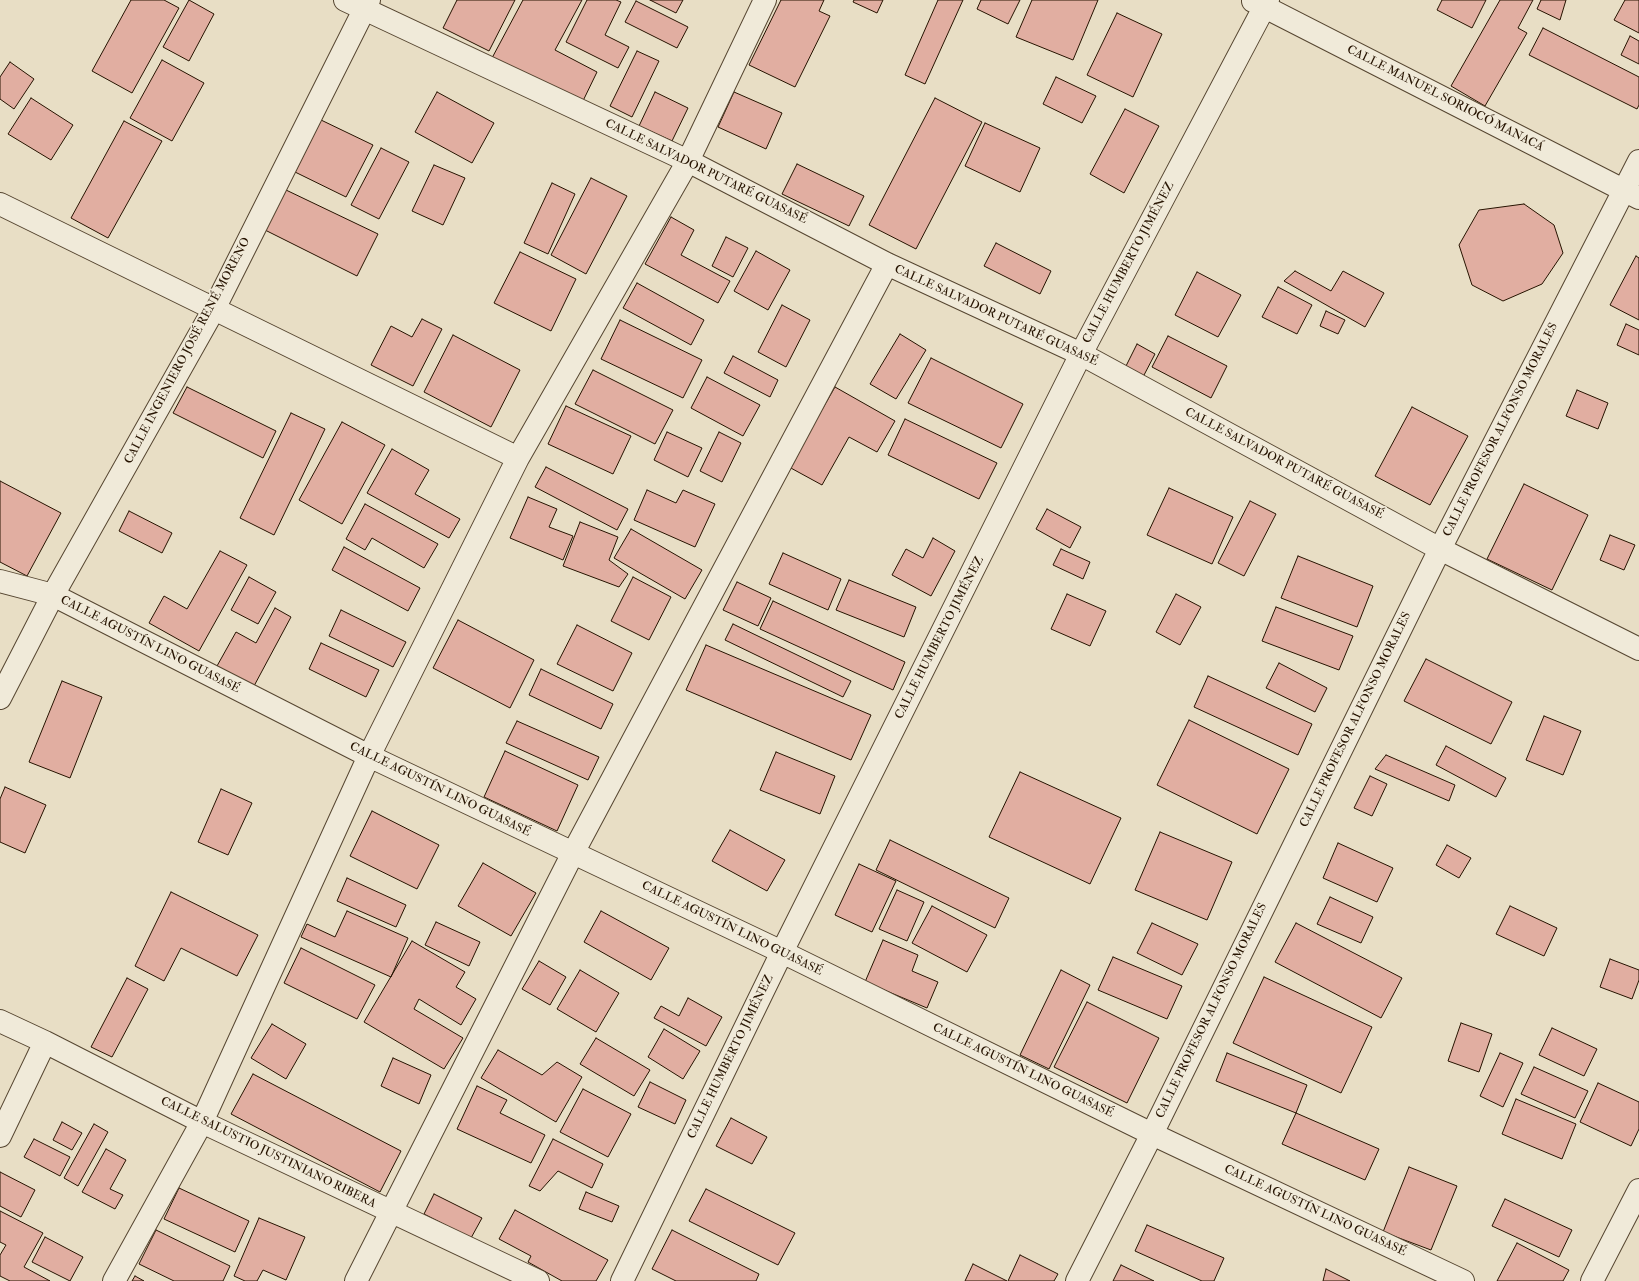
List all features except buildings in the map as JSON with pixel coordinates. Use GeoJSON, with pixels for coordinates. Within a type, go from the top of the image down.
{"type":"FeatureCollection","features":[{"type":"Feature","properties":{"kind":"street","name":"CALLE SALVADOR PUTARÉ GUASASÉ"},"geometry":{"type":"LineString","coordinates":[[345,0],[367,5],[688,161],[887,264],[1081,354],[1440,549],[1639,649]]}},
{"type":"Feature","properties":{"kind":"street"},"geometry":{"type":"LineString","coordinates":[[114,1281],[202,1122],[369,756],[518,458],[688,161],[764,0]]}},
{"type":"Feature","properties":{"kind":"street","name":"CALLE MANUEL SORIOCÓ MANACÁ"},"geometry":{"type":"LineString","coordinates":[[1262,2],[1632,194]]}},
{"type":"Feature","properties":{"kind":"street","name":"CALLE HUMBERTO JIMÉNEZ"},"geometry":{"type":"LineString","coordinates":[[622,1281],[782,952],[1081,354],[1262,2]]}},
{"type":"Feature","properties":{"kind":"street","name":"CALLE INGENIERO JOSÉ RENÉ MORENO"},"geometry":{"type":"LineString","coordinates":[[0,698],[54,595],[214,309],[367,5]]}},
{"type":"Feature","properties":{"kind":"street","name":"CALLE PROFESOR ALFONSO MORALES"},"geometry":{"type":"LineString","coordinates":[[1077,1281],[1152,1134],[1440,549],[1632,194],[1639,162]]}},
{"type":"Feature","properties":{"kind":"street"},"geometry":{"type":"LineString","coordinates":[[0,204],[518,458]]}},
{"type":"Feature","properties":{"kind":"street"},"geometry":{"type":"LineString","coordinates":[[356,1281],[573,853],[887,264]]}},
{"type":"Feature","properties":{"kind":"street","name":"CALLE AGUSTÍN LINO GUASASÉ"},"geometry":{"type":"LineString","coordinates":[[0,581],[54,595],[369,756],[782,952],[1152,1134],[1463,1281]]}},
{"type":"Feature","properties":{"kind":"street","name":"CALLE SALUSTIO JUSTINIANO RIBERA"},"geometry":{"type":"LineString","coordinates":[[0,1021],[45,1042],[202,1122],[538,1281]]}},
{"type":"Feature","properties":{"kind":"street"},"geometry":{"type":"LineString","coordinates":[[0,1136],[45,1042]]}},
{"type":"Feature","properties":{"kind":"street"},"geometry":{"type":"LineString","coordinates":[[1592,1281],[1639,1190]]}}]}
